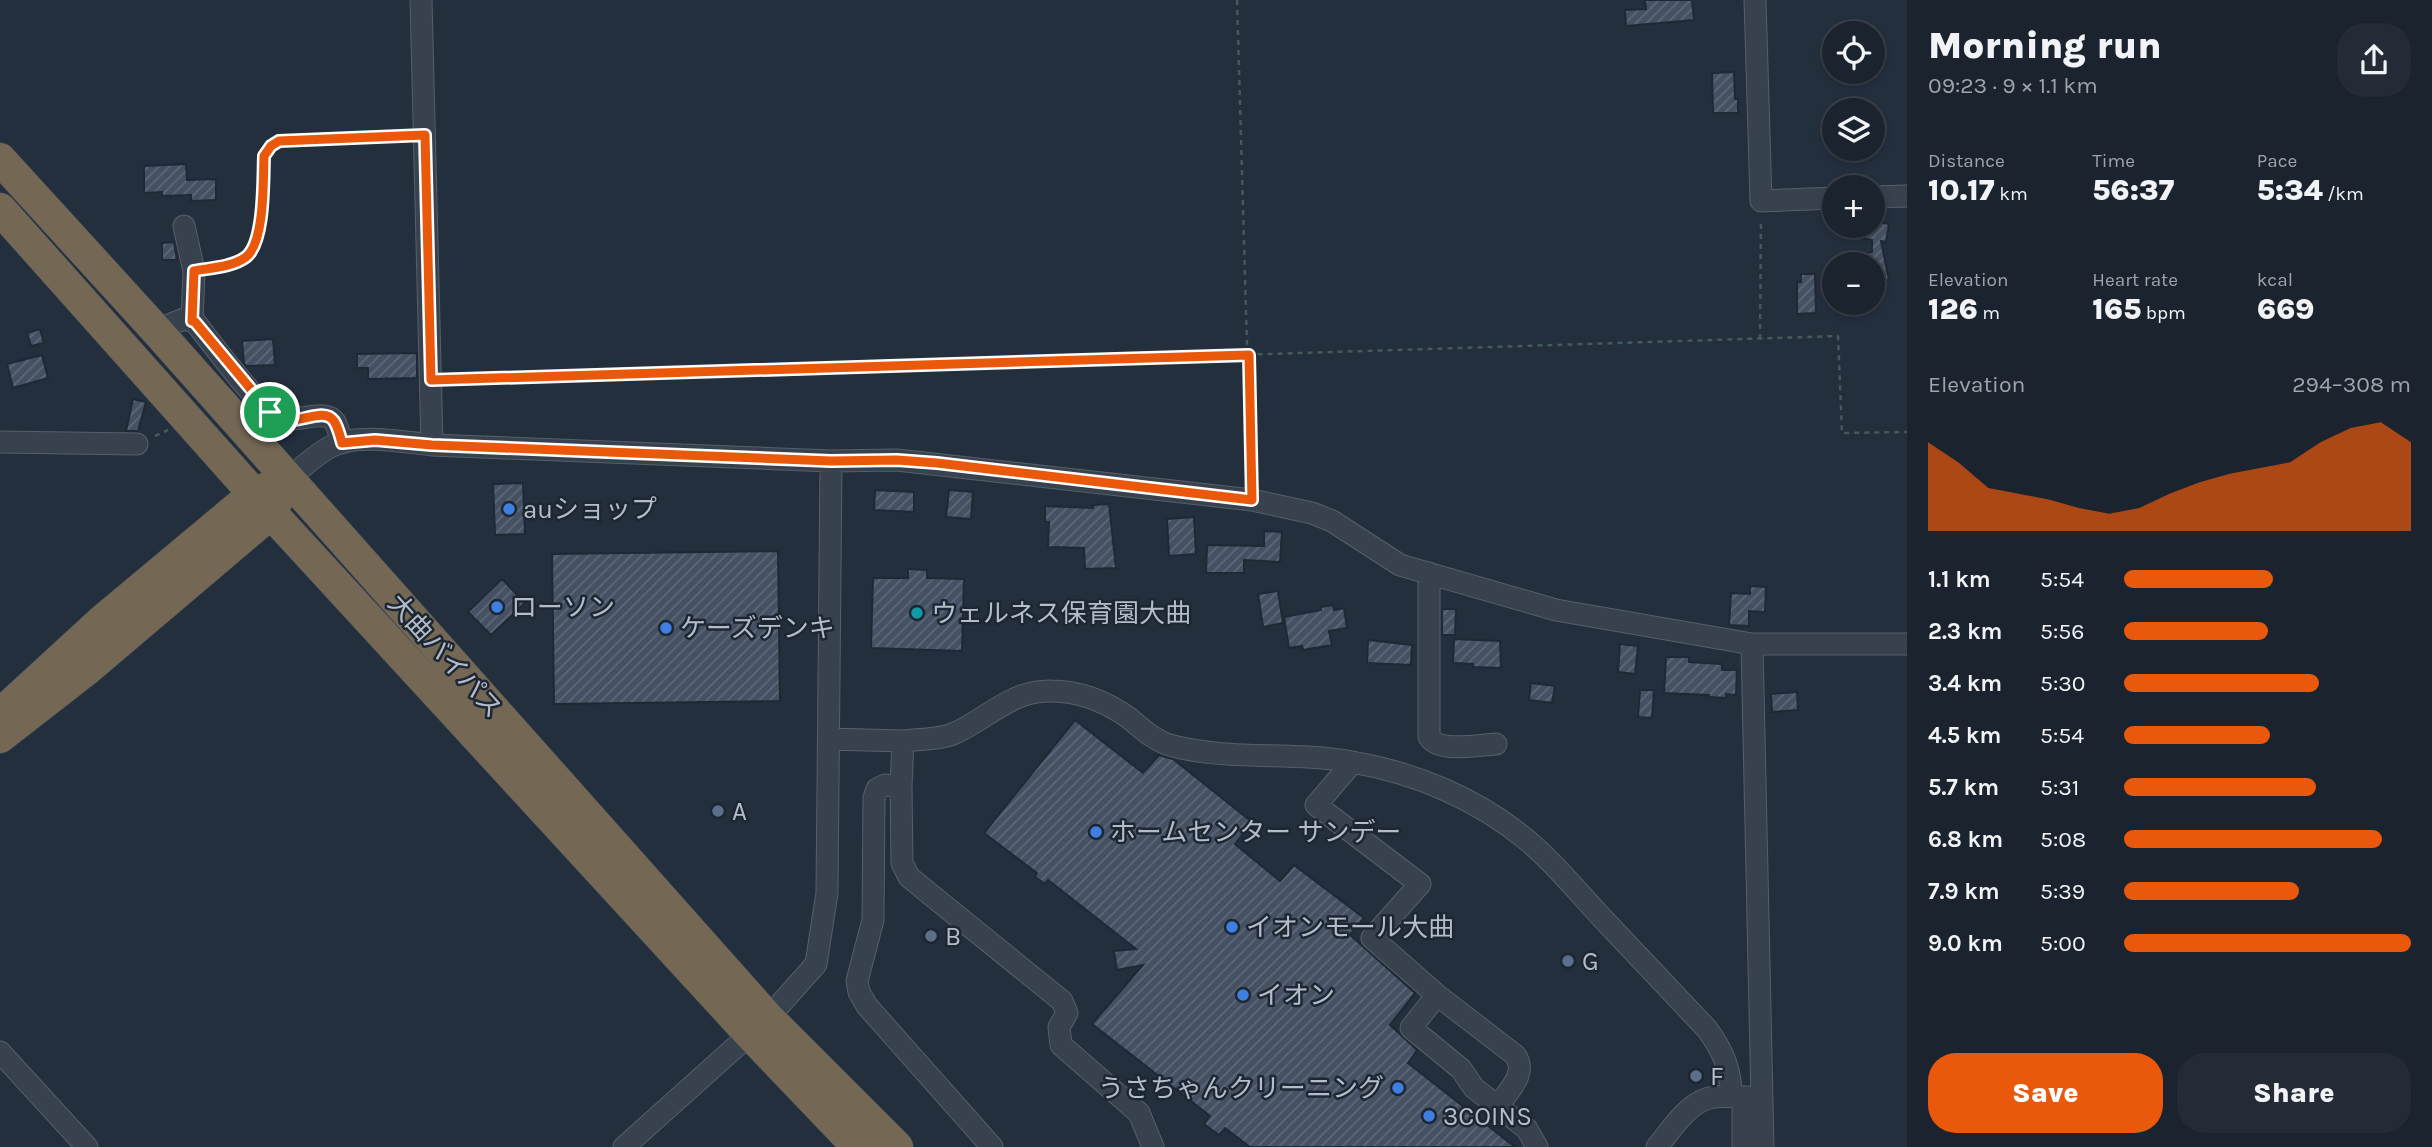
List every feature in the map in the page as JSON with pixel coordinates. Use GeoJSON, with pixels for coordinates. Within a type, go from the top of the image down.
{"type":"FeatureCollection","features":[{"type":"Feature","properties":{"kind":"highway","name":"大曲バイパス"},"geometry":{"type":"LineString","coordinates":[[0,159],[288,479],[758,1026],[858,1147]]}},
{"type":"Feature","properties":{"kind":"highway","name":"大曲バイパス"},"geometry":{"type":"LineString","coordinates":[[3,217],[263,504],[758,1026],[897,1147]]}},
{"type":"Feature","properties":{"kind":"highway"},"geometry":{"type":"LineString","coordinates":[[0,737],[86,670],[288,479]]}},
{"type":"Feature","properties":{"kind":"highway"},"geometry":{"type":"LineString","coordinates":[[0,715],[102,621],[263,504]]}},
{"type":"Feature","properties":{"kind":"street"},"geometry":{"type":"LineString","coordinates":[[421,0],[432,445]]}},
{"type":"Feature","properties":{"kind":"street"},"geometry":{"type":"LineString","coordinates":[[1755,0],[1761,201],[1822,198]]}},
{"type":"Feature","properties":{"kind":"street"},"geometry":{"type":"LineString","coordinates":[[1885,197],[1907,196]]}},
{"type":"Feature","properties":{"kind":"street"},"geometry":{"type":"LineString","coordinates":[[184,226],[194,271],[192,321]]}},
{"type":"Feature","properties":{"kind":"street"},"geometry":{"type":"LineString","coordinates":[[156,330],[184,319],[195,322],[270,412],[291,421],[329,416],[334,421],[342,443]]}},
{"type":"Feature","properties":{"kind":"street"},"geometry":{"type":"LineString","coordinates":[[288,479],[320,454],[342,443],[375,440],[432,445],[937,463],[1252,500],[1312,513],[1332,522],[1400,565],[1556,610],[1752,644],[1907,643]]}},
{"type":"Feature","properties":{"kind":"street"},"geometry":{"type":"LineString","coordinates":[[0,442],[136,444]]}},
{"type":"Feature","properties":{"kind":"street"},"geometry":{"type":"LineString","coordinates":[[624,1147],[758,1026],[816,964],[827,892],[831,461]]}},
{"type":"Feature","properties":{"kind":"street"},"geometry":{"type":"LineString","coordinates":[[1429,573],[1429,737],[1442,747],[1496,744]]}},
{"type":"Feature","properties":{"kind":"street"},"geometry":{"type":"LineString","coordinates":[[1743,1147],[1752,644]]}},
{"type":"Feature","properties":{"kind":"street"},"geometry":{"type":"LineString","coordinates":[[829,739],[903,741],[953,734],[1006,701],[1048,691],[1090,696],[1113,707],[1170,746],[1219,754],[1327,758],[1353,762],[1412,776],[1443,789],[1478,806],[1530,842],[1707,1029],[1722,1050],[1731,1075],[1745,1097],[1763,1147]]}},
{"type":"Feature","properties":{"kind":"street"},"geometry":{"type":"LineString","coordinates":[[903,741],[902,863],[909,877],[1062,1000],[1067,1013],[1059,1027],[1060,1045],[1139,1113],[1153,1147]]}},
{"type":"Feature","properties":{"kind":"street"},"geometry":{"type":"LineString","coordinates":[[1353,762],[1316,805],[1420,884],[1372,938],[1437,995],[1515,1055],[1521,1063],[1521,1071],[1498,1106]]}},
{"type":"Feature","properties":{"kind":"street"},"geometry":{"type":"LineString","coordinates":[[901,787],[885,785],[877,789],[874,798],[873,920],[857,981],[859,992],[867,1006],[992,1147]]}},
{"type":"Feature","properties":{"kind":"street"},"geometry":{"type":"LineString","coordinates":[[1437,995],[1411,1028],[1461,1069],[1474,1088],[1527,1129],[1537,1147]]}},
{"type":"Feature","properties":{"kind":"street"},"geometry":{"type":"LineString","coordinates":[[0,1052],[87,1147]]}},
{"type":"Feature","properties":{"kind":"street"},"geometry":{"type":"LineString","coordinates":[[1657,1147],[1683,1115],[1697,1103],[1709,1098],[1745,1097]]}},
{"type":"Feature","properties":{"kind":"path"},"geometry":{"type":"LineString","coordinates":[[1237,0],[1252,500]]}},
{"type":"Feature","properties":{"kind":"path"},"geometry":{"type":"LineString","coordinates":[[194,271],[237,262],[249,255],[258,239],[264,156],[271,146],[279,141],[425,135]]}},
{"type":"Feature","properties":{"kind":"path"},"geometry":{"type":"LineString","coordinates":[[1760,339],[1761,201]]}},
{"type":"Feature","properties":{"kind":"path"},"geometry":{"type":"LineString","coordinates":[[431,380],[1838,336],[1842,433],[1907,432]]}},
{"type":"Feature","properties":{"kind":"building"},"geometry":{"type":"Polygon","coordinates":[[[1645,0],[1692,0],[1694,20],[1626,26],[1625,10],[1646,9],[1645,0]]]}},
{"type":"Feature","properties":{"kind":"building"},"geometry":{"type":"Polygon","coordinates":[[[1734,72],[1738,113],[1713,113],[1712,73],[1734,72]]]}},
{"type":"Feature","properties":{"kind":"building"},"geometry":{"type":"Polygon","coordinates":[[[186,164],[187,180],[216,179],[216,200],[191,201],[191,195],[162,196],[162,192],[144,193],[144,166],[186,164]]]}},
{"type":"Feature","properties":{"kind":"building"},"geometry":{"type":"Polygon","coordinates":[[[1885,223],[1889,224],[1886,242],[1881,241],[1883,252],[1872,252],[1872,240],[1862,238],[1885,238],[1885,223]]]}},
{"type":"Feature","properties":{"kind":"building"},"geometry":{"type":"Polygon","coordinates":[[[174,242],[177,260],[162,260],[162,243],[174,242]]]}},
{"type":"Feature","properties":{"kind":"building"},"geometry":{"type":"Polygon","coordinates":[[[1885,260],[1889,280],[1885,281],[1885,260]]]}},
{"type":"Feature","properties":{"kind":"building"},"geometry":{"type":"Polygon","coordinates":[[[1801,274],[1815,274],[1816,313],[1797,314],[1797,282],[1801,282],[1801,274]]]}},
{"type":"Feature","properties":{"kind":"building"},"geometry":{"type":"Polygon","coordinates":[[[40,329],[44,343],[31,346],[27,333],[40,329]]]}},
{"type":"Feature","properties":{"kind":"building"},"geometry":{"type":"Polygon","coordinates":[[[273,339],[275,365],[246,366],[242,341],[273,339]]]}},
{"type":"Feature","properties":{"kind":"building"},"geometry":{"type":"Polygon","coordinates":[[[417,353],[417,378],[368,379],[368,368],[357,368],[357,354],[417,353]]]}},
{"type":"Feature","properties":{"kind":"building"},"geometry":{"type":"Polygon","coordinates":[[[42,355],[48,378],[13,388],[7,364],[42,355]]]}},
{"type":"Feature","properties":{"kind":"building"},"geometry":{"type":"Polygon","coordinates":[[[133,399],[146,402],[138,431],[126,431],[133,399]]]}},
{"type":"Feature","properties":{"kind":"building","name":"auショップ"},"geometry":{"type":"Polygon","coordinates":[[[523,483],[525,534],[495,535],[493,484],[523,483]]]}},
{"type":"Feature","properties":{"kind":"building"},"geometry":{"type":"Polygon","coordinates":[[[875,490],[914,492],[914,512],[874,510],[875,490]]]}},
{"type":"Feature","properties":{"kind":"building"},"geometry":{"type":"Polygon","coordinates":[[[949,490],[973,492],[971,519],[946,517],[949,490]]]}},
{"type":"Feature","properties":{"kind":"building"},"geometry":{"type":"Polygon","coordinates":[[[1109,504],[1116,568],[1085,569],[1084,548],[1048,547],[1049,522],[1045,522],[1045,506],[1093,508],[1093,505],[1109,504]]]}},
{"type":"Feature","properties":{"kind":"building"},"geometry":{"type":"Polygon","coordinates":[[[1194,517],[1196,554],[1169,556],[1167,519],[1194,517]]]}},
{"type":"Feature","properties":{"kind":"building"},"geometry":{"type":"Polygon","coordinates":[[[1264,531],[1282,532],[1280,562],[1244,560],[1244,573],[1206,573],[1207,545],[1264,546],[1264,531]]]}},
{"type":"Feature","properties":{"kind":"building","name":"ケーズデンキ"},"geometry":{"type":"Polygon","coordinates":[[[778,551],[780,701],[554,704],[552,554],[778,551]]]}},
{"type":"Feature","properties":{"kind":"building","name":"ウェルネス保育園大曲"},"geometry":{"type":"Polygon","coordinates":[[[908,569],[927,570],[927,578],[964,579],[962,651],[871,648],[873,578],[908,578],[908,569]]]}},
{"type":"Feature","properties":{"kind":"building","name":"ローソン"},"geometry":{"type":"Polygon","coordinates":[[[502,579],[525,603],[491,635],[468,612],[502,579]]]}},
{"type":"Feature","properties":{"kind":"building"},"geometry":{"type":"Polygon","coordinates":[[[1750,586],[1766,587],[1765,612],[1749,611],[1749,626],[1729,625],[1731,593],[1750,594],[1750,586]]]}},
{"type":"Feature","properties":{"kind":"building"},"geometry":{"type":"Polygon","coordinates":[[[1278,591],[1283,623],[1263,627],[1258,594],[1278,591]]]}},
{"type":"Feature","properties":{"kind":"building"},"geometry":{"type":"Polygon","coordinates":[[[1333,605],[1334,610],[1344,608],[1347,628],[1329,631],[1332,645],[1303,650],[1302,646],[1289,648],[1284,617],[1333,605]]]}},
{"type":"Feature","properties":{"kind":"building"},"geometry":{"type":"Polygon","coordinates":[[[1442,609],[1456,609],[1455,635],[1442,635],[1442,609]]]}},
{"type":"Feature","properties":{"kind":"building"},"geometry":{"type":"Polygon","coordinates":[[[1454,639],[1500,641],[1501,668],[1453,663],[1454,639]]]}},
{"type":"Feature","properties":{"kind":"building"},"geometry":{"type":"Polygon","coordinates":[[[1368,640],[1412,645],[1411,665],[1367,663],[1368,640]]]}},
{"type":"Feature","properties":{"kind":"building"},"geometry":{"type":"Polygon","coordinates":[[[1620,644],[1638,646],[1635,674],[1618,672],[1620,644]]]}},
{"type":"Feature","properties":{"kind":"building"},"geometry":{"type":"Polygon","coordinates":[[[1666,657],[1689,657],[1689,662],[1722,664],[1722,670],[1737,670],[1736,695],[1726,694],[1726,698],[1664,693],[1666,657]]]}},
{"type":"Feature","properties":{"kind":"building"},"geometry":{"type":"Polygon","coordinates":[[[1531,683],[1555,686],[1552,703],[1529,700],[1531,683]]]}},
{"type":"Feature","properties":{"kind":"building"},"geometry":{"type":"Polygon","coordinates":[[[1640,690],[1654,690],[1652,718],[1638,717],[1640,690]]]}},
{"type":"Feature","properties":{"kind":"building"},"geometry":{"type":"Polygon","coordinates":[[[1797,692],[1798,710],[1772,712],[1771,694],[1797,692]]]}},
{"type":"Feature","properties":{"kind":"building","name":"イオンモール大曲"},"geometry":{"type":"Polygon","coordinates":[[[1075,720],[1143,773],[1159,755],[1173,759],[1252,822],[1235,844],[1280,881],[1294,865],[1364,918],[1350,935],[1415,993],[1390,1025],[1417,1050],[1408,1063],[1515,1147],[1250,1147],[1225,1128],[1219,1135],[1204,1124],[1210,1116],[1092,1024],[1143,965],[1117,970],[1114,951],[1136,949],[1048,880],[1045,884],[1035,877],[1037,873],[984,833],[1075,720]]]}},
{"type":"Feature","properties":{"kind":"place","name":"auショップ"},"geometry":{"type":"Point","coordinates":[509,509]}},
{"type":"Feature","properties":{"kind":"place","name":"ローソン"},"geometry":{"type":"Point","coordinates":[497,607]}},
{"type":"Feature","properties":{"kind":"place","name":"ウェルネス保育園大曲"},"geometry":{"type":"Point","coordinates":[917,613]}},
{"type":"Feature","properties":{"kind":"place","name":"ケーズデンキ"},"geometry":{"type":"Point","coordinates":[666,628]}},
{"type":"Feature","properties":{"kind":"place","name":"A"},"geometry":{"type":"Point","coordinates":[718,811]}},
{"type":"Feature","properties":{"kind":"place","name":"ホームセンター サンデー"},"geometry":{"type":"Point","coordinates":[1096,832]}},
{"type":"Feature","properties":{"kind":"place","name":"イオンモール大曲"},"geometry":{"type":"Point","coordinates":[1232,927]}},
{"type":"Feature","properties":{"kind":"place","name":"B"},"geometry":{"type":"Point","coordinates":[931,936]}},
{"type":"Feature","properties":{"kind":"place","name":"G"},"geometry":{"type":"Point","coordinates":[1568,961]}},
{"type":"Feature","properties":{"kind":"place","name":"イオン"},"geometry":{"type":"Point","coordinates":[1243,995]}},
{"type":"Feature","properties":{"kind":"place","name":"F"},"geometry":{"type":"Point","coordinates":[1696,1076]}},
{"type":"Feature","properties":{"kind":"place","name":"うさちゃんクリーニング"},"geometry":{"type":"Point","coordinates":[1398,1088]}},
{"type":"Feature","properties":{"kind":"place","name":"3COINS"},"geometry":{"type":"Point","coordinates":[1429,1116]}},
{"type":"Feature","properties":{"kind":"route"},"geometry":{"type":"LineString","coordinates":[[425,135],[431,380],[1249,355],[1252,500],[897,460],[831,461],[432,445],[375,440],[350,440],[342,443],[334,421],[329,416],[291,421],[281,419],[270,412],[192,321],[194,271],[237,262],[249,255],[258,239],[264,156],[271,146],[279,141],[425,135]]}}]}
